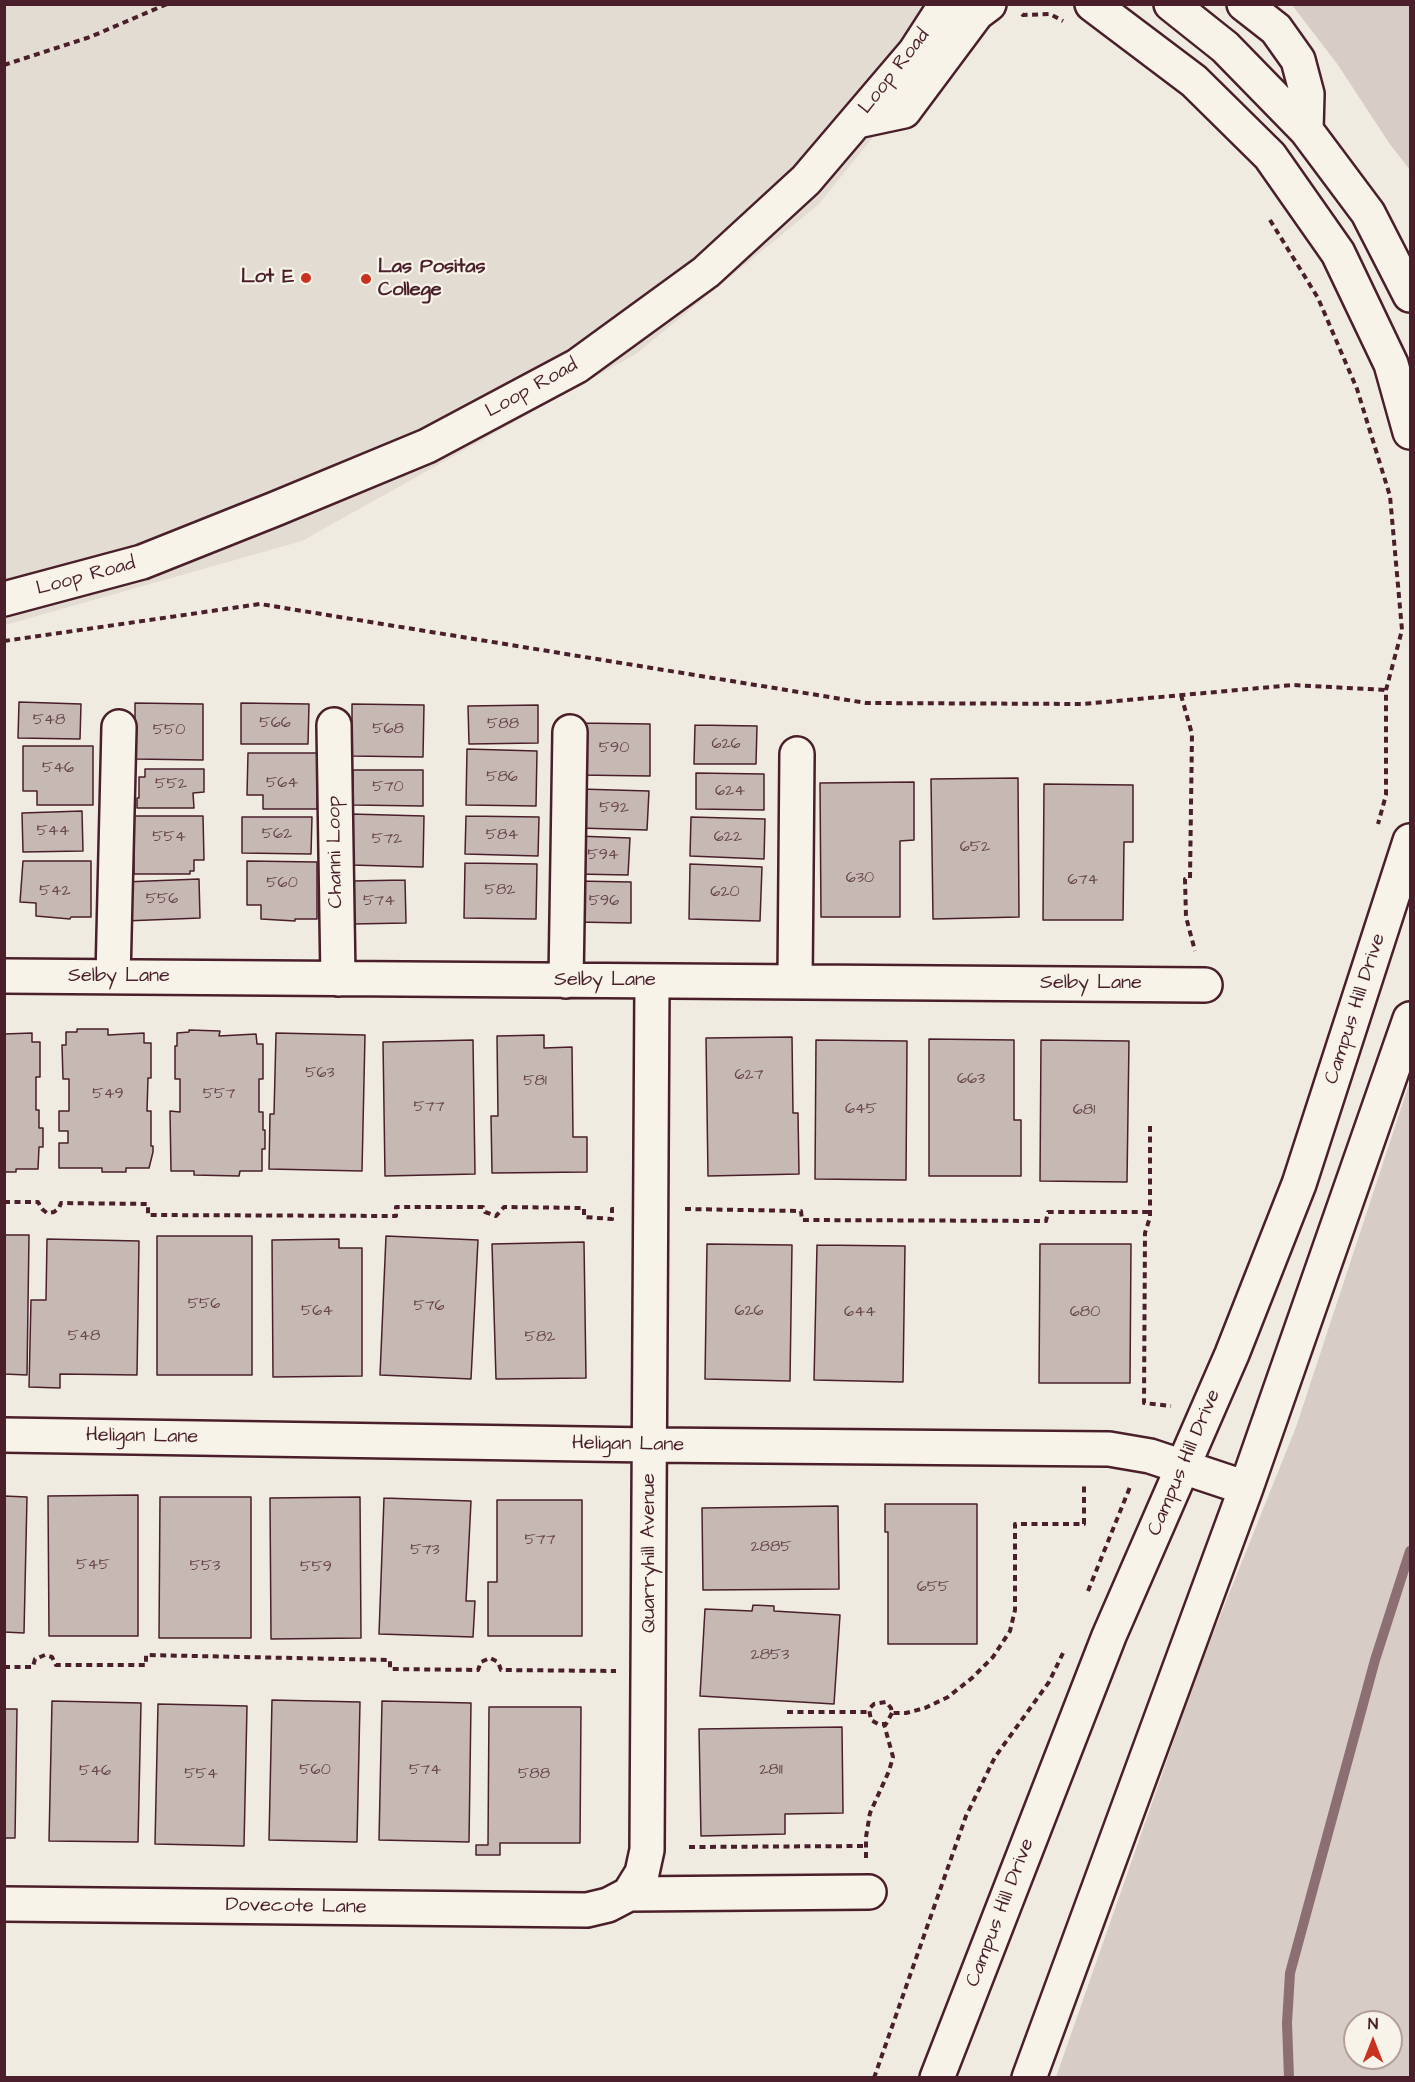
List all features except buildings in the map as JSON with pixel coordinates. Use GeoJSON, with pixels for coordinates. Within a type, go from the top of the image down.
{"type":"FeatureCollection","features":[{"type":"Feature","properties":{"kind":"street","name":"Loop Road"},"geometry":{"type":"LineString","coordinates":[[4,599],[142,562],[275,509],[427,446],[577,366],[706,272],[806,180],[915,52],[946,4]]}},
{"type":"Feature","properties":{"kind":"street"},"geometry":{"type":"LineString","coordinates":[[856,121],[904,111],[977,13],[989,4]]}},
{"type":"Feature","properties":{"kind":"street"},"geometry":{"type":"LineString","coordinates":[[1171,4],[1225,47],[1306,130],[1368,213],[1410,295]]}},
{"type":"Feature","properties":{"kind":"street"},"geometry":{"type":"LineString","coordinates":[[1245,4],[1276,29],[1298,60],[1307,93],[1306,130]]}},
{"type":"Feature","properties":{"kind":"street"},"geometry":{"type":"LineString","coordinates":[[1079,14],[1194,81],[1270,156],[1338,253],[1391,364],[1410,432]]}},
{"type":"Feature","properties":{"kind":"street","name":"Channi Loop"},"geometry":{"type":"LineString","coordinates":[[334,725],[338,979]]}},
{"type":"Feature","properties":{"kind":"street"},"geometry":{"type":"LineString","coordinates":[[113,977],[119,727]]}},
{"type":"Feature","properties":{"kind":"street"},"geometry":{"type":"LineString","coordinates":[[566,981],[570,732]]}},
{"type":"Feature","properties":{"kind":"street"},"geometry":{"type":"LineString","coordinates":[[795,982],[797,754]]}},
{"type":"Feature","properties":{"kind":"street","name":"Campus Hill Drive"},"geometry":{"type":"LineString","coordinates":[[937,2078],[1109,1636],[1185,1466],[1299,1184],[1410,841]]}},
{"type":"Feature","properties":{"kind":"street","name":"Selby Lane"},"geometry":{"type":"LineString","coordinates":[[4,976],[1205,985]]}},
{"type":"Feature","properties":{"kind":"street","name":"Quarryhill Avenue"},"geometry":{"type":"LineString","coordinates":[[629,1894],[642,1873],[647,1850],[650,1671],[652,981]]}},
{"type":"Feature","properties":{"kind":"street"},"geometry":{"type":"LineString","coordinates":[[1029,2078],[1246,1488],[1410,1019]]}},
{"type":"Feature","properties":{"kind":"street","name":"Heligan Lane"},"geometry":{"type":"LineString","coordinates":[[4,1435],[651,1445],[1109,1449],[1150,1456],[1246,1488]]}},
{"type":"Feature","properties":{"kind":"street"},"geometry":{"type":"LineString","coordinates":[[629,1894],[868,1892]]}},
{"type":"Feature","properties":{"kind":"street","name":"Dovecote Lane"},"geometry":{"type":"LineString","coordinates":[[4,1904],[586,1910],[608,1905],[629,1894]]}},
{"type":"Feature","properties":{"kind":"path"},"geometry":{"type":"LineString","coordinates":[[4,65],[90,37],[167,4]]}},
{"type":"Feature","properties":{"kind":"path"},"geometry":{"type":"LineString","coordinates":[[1023,15],[1079,14]]}},
{"type":"Feature","properties":{"kind":"path"},"geometry":{"type":"LineString","coordinates":[[1264,211],[1318,298],[1357,389],[1390,495],[1402,630],[1386,690],[1386,795],[1377,828]]}},
{"type":"Feature","properties":{"kind":"path"},"geometry":{"type":"LineString","coordinates":[[4,640],[260,604],[866,703],[1083,704],[1293,685],[1386,690]]}},
{"type":"Feature","properties":{"kind":"path"},"geometry":{"type":"LineString","coordinates":[[1181,695],[1192,734],[1190,878],[1185,879],[1186,917],[1205,985]]}},
{"type":"Feature","properties":{"kind":"path"},"geometry":{"type":"LineString","coordinates":[[1150,1126],[1150,1212],[1145,1233],[1144,1403],[1171,1406],[1175,1396]]}},
{"type":"Feature","properties":{"kind":"path"},"geometry":{"type":"LineString","coordinates":[[4,1202],[38,1202],[47,1213],[54,1212],[61,1203],[148,1204],[148,1215],[396,1216],[396,1207],[483,1207],[485,1212],[496,1216],[504,1207],[584,1208],[584,1217],[612,1219],[612,1209],[652,1209],[801,1211],[802,1220],[1046,1221],[1048,1212],[1150,1212]]}},
{"type":"Feature","properties":{"kind":"path"},"geometry":{"type":"LineString","coordinates":[[892,1713],[906,1713],[925,1708],[948,1697],[993,1657],[1010,1631],[1015,1610],[1015,1524],[1084,1524],[1084,1485]]}},
{"type":"Feature","properties":{"kind":"path"},"geometry":{"type":"LineString","coordinates":[[1085,1600],[1127,1492]]}},
{"type":"Feature","properties":{"kind":"path"},"geometry":{"type":"LineString","coordinates":[[874,2078],[966,1816],[995,1757],[1050,1682],[1068,1641]]}},
{"type":"Feature","properties":{"kind":"path"},"geometry":{"type":"LineString","coordinates":[[4,1667],[33,1667],[35,1659],[45,1655],[52,1657],[56,1665],[146,1665],[146,1655],[390,1660],[390,1669],[478,1670],[480,1662],[490,1658],[498,1662],[501,1670],[650,1671]]}},
{"type":"Feature","properties":{"kind":"path"},"geometry":{"type":"LineString","coordinates":[[886,1702],[891,1708],[890,1720],[884,1724],[872,1720],[869,1709],[874,1704],[886,1702]]}},
{"type":"Feature","properties":{"kind":"path"},"geometry":{"type":"LineString","coordinates":[[787,1712],[869,1712]]}},
{"type":"Feature","properties":{"kind":"path"},"geometry":{"type":"LineString","coordinates":[[868,1892],[866,1846],[870,1813],[893,1757],[884,1724]]}},
{"type":"Feature","properties":{"kind":"path"},"geometry":{"type":"LineString","coordinates":[[689,1847],[866,1846]]}},
{"type":"Feature","properties":{"kind":"shaded area","name":"Las Positas College"},"geometry":{"type":"Polygon","coordinates":[[[5,5],[980,5],[818,205],[636,354],[302,541],[5,625],[5,5]]]}},
{"type":"Feature","properties":{"kind":"shaded area"},"geometry":{"type":"Polygon","coordinates":[[[1292,5],[1410,5],[1410,170],[1389,143],[1338,65],[1292,5]]]}},
{"type":"Feature","properties":{"kind":"shaded area"},"geometry":{"type":"Polygon","coordinates":[[[1410,1081],[1410,2077],[1056,2077],[1200,1666],[1296,1427],[1410,1081]]]}},
{"type":"Feature","properties":{"kind":"waterway"},"geometry":{"type":"LineString","coordinates":[[1289,2078],[1287,2023],[1290,1973],[1375,1660],[1410,1551]]}},
{"type":"Feature","properties":{"kind":"place","name":"Lot E"},"geometry":{"type":"Point","coordinates":[306,278]}},
{"type":"Feature","properties":{"kind":"place","name":"Las Positas College"},"geometry":{"type":"Point","coordinates":[366,279]}}]}
